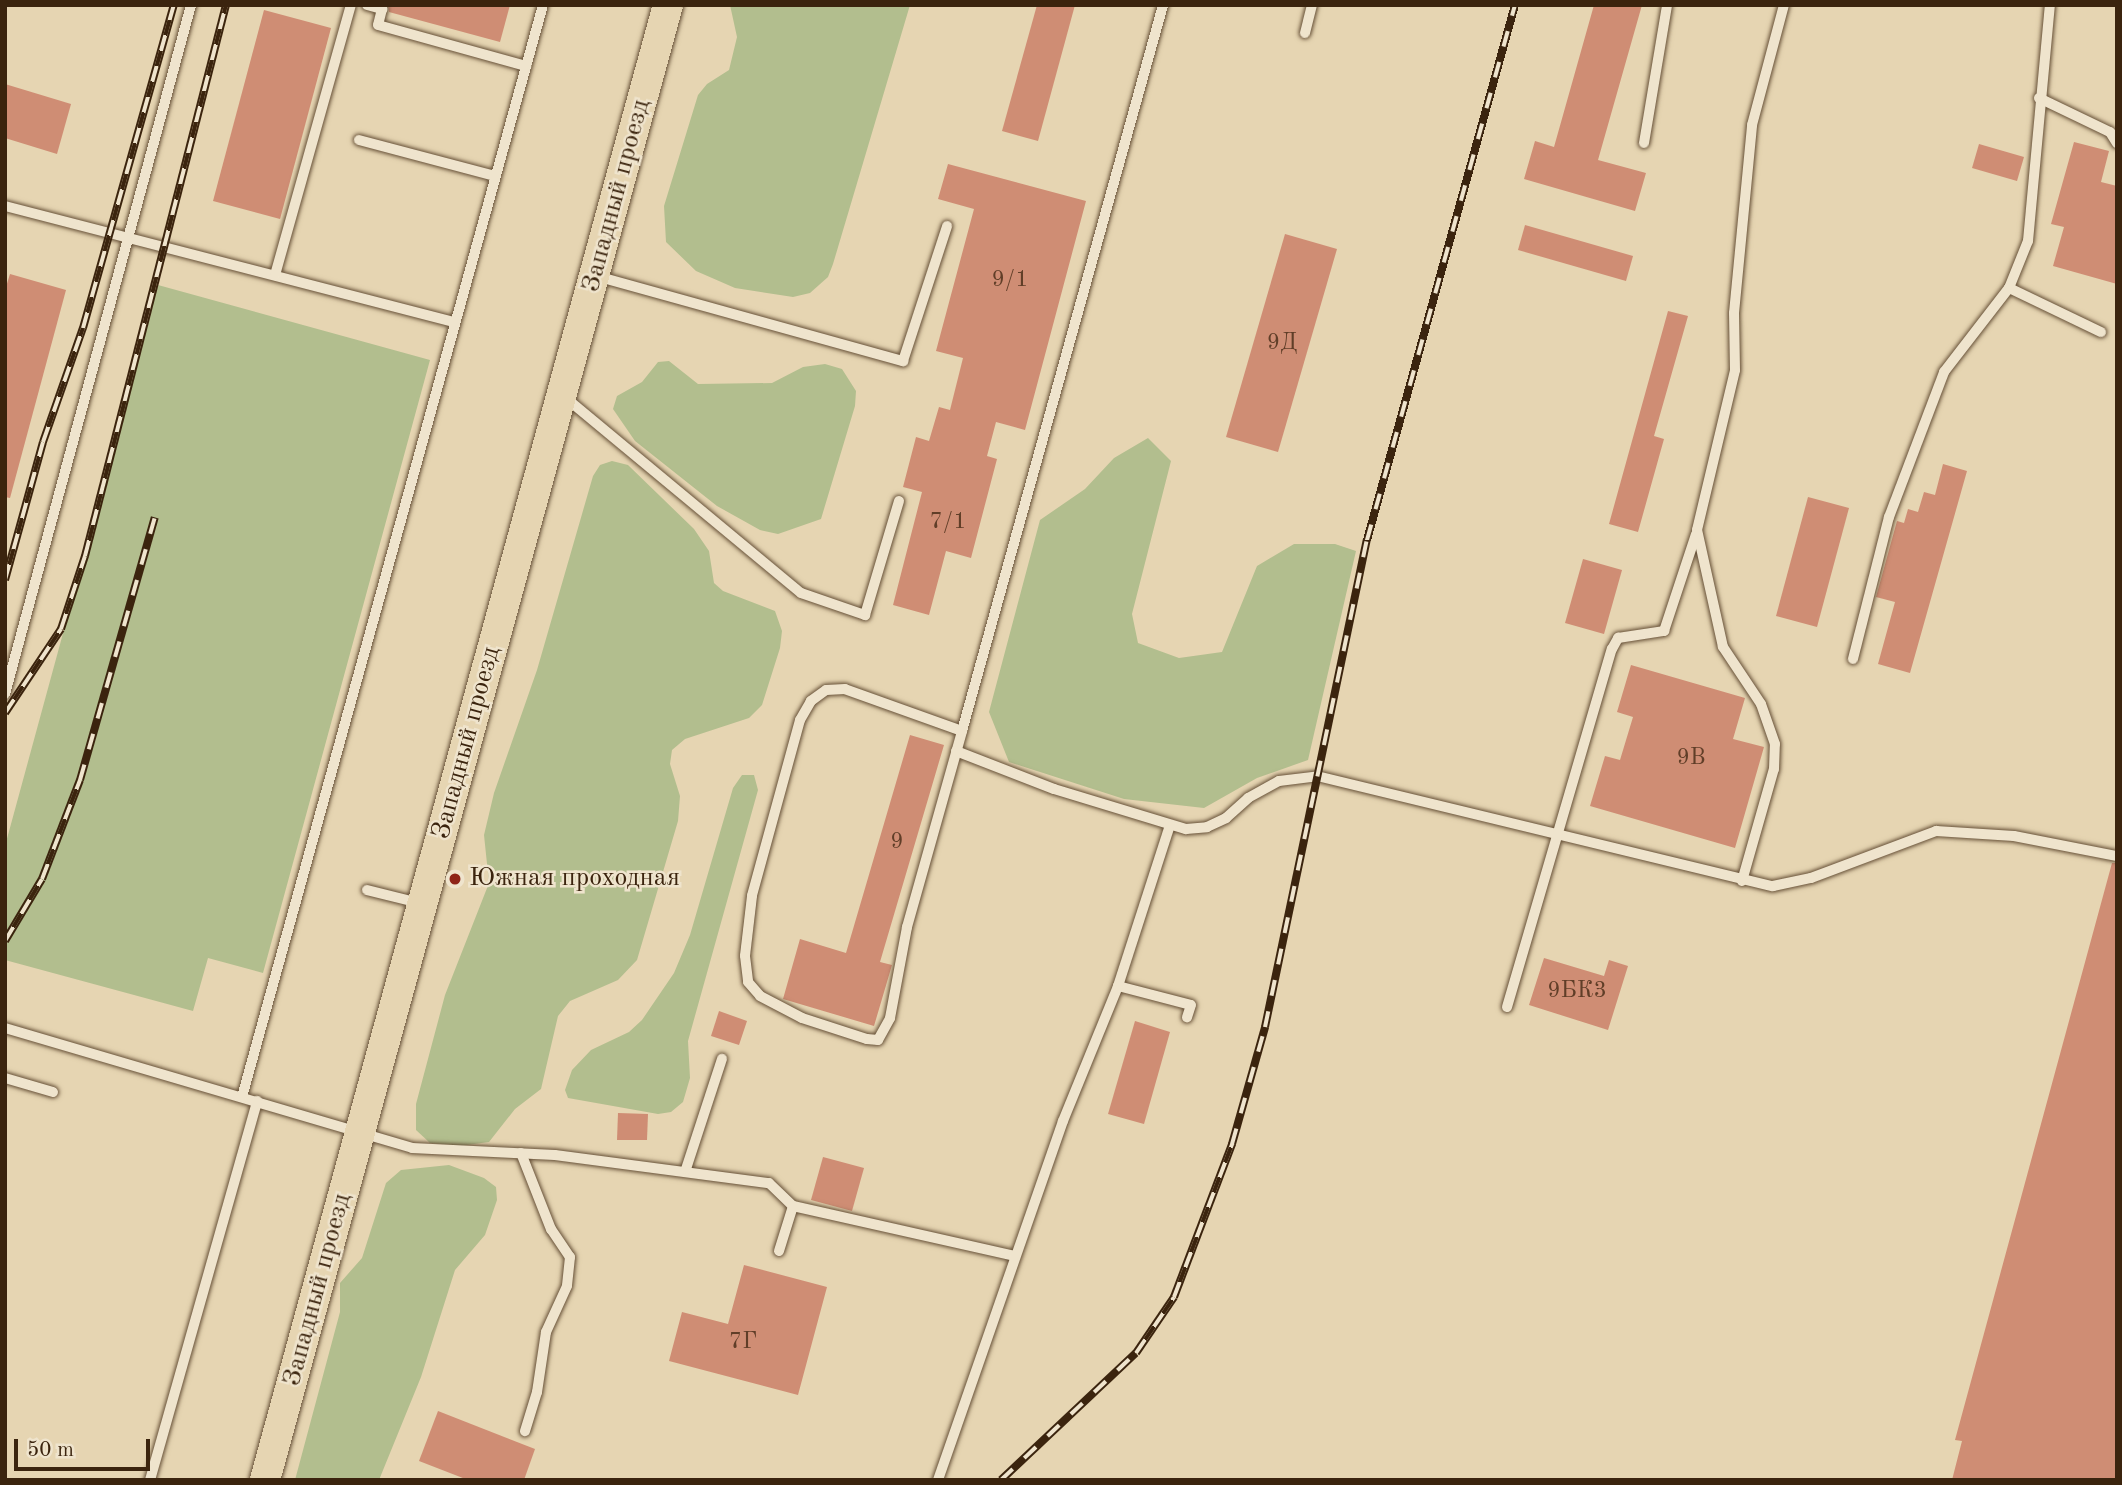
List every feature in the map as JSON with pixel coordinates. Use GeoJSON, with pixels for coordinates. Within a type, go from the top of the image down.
{"type":"FeatureCollection","features":[{"type":"Feature","properties":{"kind":"main road","name":"Западный проезд"},"geometry":{"type":"LineString","coordinates":[[265,1480],[668,5]]}},
{"type":"Feature","properties":{"kind":"lane"},"geometry":{"type":"LineString","coordinates":[[5,694],[126,236],[191,5]]}},
{"type":"Feature","properties":{"kind":"lane"},"geometry":{"type":"LineString","coordinates":[[275,275],[351,5]]}},
{"type":"Feature","properties":{"kind":"lane"},"geometry":{"type":"LineString","coordinates":[[367,5],[382,9],[378,25],[526,65]]}},
{"type":"Feature","properties":{"kind":"lane"},"geometry":{"type":"LineString","coordinates":[[242,1097],[543,5]]}},
{"type":"Feature","properties":{"kind":"lane"},"geometry":{"type":"LineString","coordinates":[[962,731],[845,689],[826,690],[811,701],[800,720],[752,896],[745,956],[748,982],[760,996],[802,1018],[867,1039],[878,1040],[884,1034],[907,927],[962,731],[1163,5]]}},
{"type":"Feature","properties":{"kind":"lane"},"geometry":{"type":"LineString","coordinates":[[1305,33],[1312,5]]}},
{"type":"Feature","properties":{"kind":"lane"},"geometry":{"type":"LineString","coordinates":[[1644,143],[1667,5]]}},
{"type":"Feature","properties":{"kind":"lane"},"geometry":{"type":"LineString","coordinates":[[1507,1007],[1612,649],[1618,638],[1664,631],[1697,530],[1735,370],[1734,313],[1752,125],[1784,5]]}},
{"type":"Feature","properties":{"kind":"lane"},"geometry":{"type":"LineString","coordinates":[[1853,659],[1889,517],[1944,372],[2009,288],[2028,241],[2039,98],[2050,5]]}},
{"type":"Feature","properties":{"kind":"lane"},"geometry":{"type":"LineString","coordinates":[[2039,98],[2110,132],[2117,142]]}},
{"type":"Feature","properties":{"kind":"lane"},"geometry":{"type":"LineString","coordinates":[[359,140],[495,176]]}},
{"type":"Feature","properties":{"kind":"lane"},"geometry":{"type":"LineString","coordinates":[[5,206],[454,322]]}},
{"type":"Feature","properties":{"kind":"lane"},"geometry":{"type":"LineString","coordinates":[[595,275],[904,361],[947,226]]}},
{"type":"Feature","properties":{"kind":"lane"},"geometry":{"type":"LineString","coordinates":[[2009,288],[2101,332]]}},
{"type":"Feature","properties":{"kind":"lane"},"geometry":{"type":"LineString","coordinates":[[562,396],[801,593],[865,615],[899,501]]}},
{"type":"Feature","properties":{"kind":"lane"},"geometry":{"type":"LineString","coordinates":[[1697,530],[1723,647],[1761,704],[1775,744],[1774,769],[1742,881]]}},
{"type":"Feature","properties":{"kind":"lane"},"geometry":{"type":"LineString","coordinates":[[956,751],[1170,825],[1207,827],[1279,781],[1317,776],[1742,881],[1773,886],[1811,878],[1936,831],[2014,836],[2117,856]]}},
{"type":"Feature","properties":{"kind":"lane"},"geometry":{"type":"LineString","coordinates":[[938,1480],[1014,1256],[1118,986],[1170,825]]}},
{"type":"Feature","properties":{"kind":"lane"},"geometry":{"type":"LineString","coordinates":[[367,890],[423,904]]}},
{"type":"Feature","properties":{"kind":"lane"},"geometry":{"type":"LineString","coordinates":[[1118,986],[1191,1006],[1186,1017]]}},
{"type":"Feature","properties":{"kind":"lane"},"geometry":{"type":"LineString","coordinates":[[5,1028],[436,1151],[521,1153],[685,1169],[769,1183],[793,1206],[1014,1256]]}},
{"type":"Feature","properties":{"kind":"lane"},"geometry":{"type":"LineString","coordinates":[[685,1169],[722,1059]]}},
{"type":"Feature","properties":{"kind":"lane"},"geometry":{"type":"LineString","coordinates":[[5,1078],[53,1093]]}},
{"type":"Feature","properties":{"kind":"lane"},"geometry":{"type":"LineString","coordinates":[[150,1480],[257,1101]]}},
{"type":"Feature","properties":{"kind":"lane"},"geometry":{"type":"LineString","coordinates":[[521,1153],[551,1230],[570,1257],[567,1286],[546,1332],[537,1392],[525,1430]]}},
{"type":"Feature","properties":{"kind":"lane"},"geometry":{"type":"LineString","coordinates":[[779,1251],[793,1206]]}},
{"type":"Feature","properties":{"kind":"green space"},"geometry":{"type":"Polygon","coordinates":[[[730,5],[910,5],[833,264],[828,277],[810,293],[793,297],[735,288],[696,271],[666,242],[664,206],[698,95],[707,84],[729,70],[737,37],[730,5]]]}},
{"type":"Feature","properties":{"kind":"green space"},"geometry":{"type":"Polygon","coordinates":[[[158,285],[430,360],[263,973],[208,958],[193,1011],[5,960],[5,846],[158,285]]]}},
{"type":"Feature","properties":{"kind":"green space"},"geometry":{"type":"Polygon","coordinates":[[[669,361],[698,384],[772,383],[803,367],[825,364],[842,369],[856,391],[855,406],[821,519],[778,534],[760,530],[717,506],[635,441],[613,409],[617,396],[642,382],[658,362],[669,361]]]}},
{"type":"Feature","properties":{"kind":"green space"},"geometry":{"type":"Polygon","coordinates":[[[1148,438],[1171,461],[1132,614],[1138,643],[1179,658],[1222,652],[1257,566],[1294,544],[1335,544],[1356,551],[1308,760],[1257,778],[1204,808],[1124,799],[1009,762],[989,712],[1040,520],[1085,489],[1114,458],[1148,438]]]}},
{"type":"Feature","properties":{"kind":"green space"},"geometry":{"type":"Polygon","coordinates":[[[612,461],[628,465],[694,529],[709,551],[714,583],[723,591],[775,611],[782,631],[780,648],[762,705],[749,718],[685,739],[672,750],[670,764],[680,796],[678,821],[637,960],[618,980],[570,1001],[558,1016],[541,1089],[515,1109],[489,1142],[460,1146],[430,1143],[416,1130],[416,1104],[445,995],[489,883],[484,835],[494,793],[537,670],[593,476],[600,465],[612,461]]]}},
{"type":"Feature","properties":{"kind":"green space"},"geometry":{"type":"Polygon","coordinates":[[[742,775],[754,775],[758,790],[688,1041],[690,1078],[683,1102],[671,1112],[658,1114],[568,1098],[565,1090],[572,1070],[591,1050],[629,1032],[642,1020],[674,973],[690,935],[733,788],[742,775]]]}},
{"type":"Feature","properties":{"kind":"green space"},"geometry":{"type":"Polygon","coordinates":[[[449,1165],[484,1178],[496,1187],[497,1200],[485,1235],[455,1270],[421,1377],[379,1480],[295,1480],[340,1312],[340,1283],[362,1258],[386,1183],[401,1170],[449,1165]]]}},
{"type":"Feature","properties":{"kind":"building"},"geometry":{"type":"Polygon","coordinates":[[[388,5],[510,5],[500,42],[389,12],[388,5]]]}},
{"type":"Feature","properties":{"kind":"building"},"geometry":{"type":"Polygon","coordinates":[[[1037,5],[1075,5],[1038,141],[1002,131],[1037,5]]]}},
{"type":"Feature","properties":{"kind":"building"},"geometry":{"type":"Polygon","coordinates":[[[1594,5],[1642,5],[1598,160],[1646,173],[1635,211],[1524,179],[1535,141],[1554,147],[1594,5]]]}},
{"type":"Feature","properties":{"kind":"building"},"geometry":{"type":"Polygon","coordinates":[[[264,10],[331,28],[280,219],[213,201],[264,10]]]}},
{"type":"Feature","properties":{"kind":"building"},"geometry":{"type":"Polygon","coordinates":[[[5,84],[71,104],[57,154],[5,138],[5,84]]]}},
{"type":"Feature","properties":{"kind":"building"},"geometry":{"type":"Polygon","coordinates":[[[2074,142],[2109,151],[2101,182],[2117,186],[2117,284],[2053,266],[2064,227],[2051,224],[2074,142]]]}},
{"type":"Feature","properties":{"kind":"building"},"geometry":{"type":"Polygon","coordinates":[[[1979,144],[2024,157],[2017,181],[1972,168],[1979,144]]]}},
{"type":"Feature","properties":{"kind":"building"},"geometry":{"type":"Polygon","coordinates":[[[948,164],[1086,201],[1025,430],[996,422],[987,456],[997,459],[971,558],[946,551],[929,615],[893,605],[922,492],[903,487],[916,437],[929,441],[939,407],[950,410],[963,358],[936,351],[974,209],[938,199],[948,164]]]}},
{"type":"Feature","properties":{"kind":"building"},"geometry":{"type":"Polygon","coordinates":[[[1525,225],[1633,256],[1626,281],[1518,250],[1525,225]]]}},
{"type":"Feature","properties":{"kind":"building"},"geometry":{"type":"Polygon","coordinates":[[[1285,234],[1337,249],[1278,452],[1226,437],[1285,234]]]}},
{"type":"Feature","properties":{"kind":"building"},"geometry":{"type":"Polygon","coordinates":[[[10,274],[66,290],[10,498],[5,497],[5,290],[10,274]]]}},
{"type":"Feature","properties":{"kind":"building"},"geometry":{"type":"Polygon","coordinates":[[[1668,311],[1688,316],[1654,436],[1664,439],[1638,532],[1609,524],[1668,311]]]}},
{"type":"Feature","properties":{"kind":"building"},"geometry":{"type":"Polygon","coordinates":[[[1943,464],[1967,471],[1910,673],[1878,664],[1895,602],[1876,597],[1897,521],[1904,523],[1908,509],[1918,512],[1924,492],[1935,495],[1943,464]]]}},
{"type":"Feature","properties":{"kind":"building"},"geometry":{"type":"Polygon","coordinates":[[[1808,497],[1849,508],[1817,627],[1776,616],[1808,497]]]}},
{"type":"Feature","properties":{"kind":"building"},"geometry":{"type":"Polygon","coordinates":[[[1583,559],[1622,570],[1604,634],[1565,623],[1583,559]]]}},
{"type":"Feature","properties":{"kind":"building"},"geometry":{"type":"Polygon","coordinates":[[[1631,665],[1745,698],[1733,739],[1764,747],[1735,848],[1590,806],[1605,756],[1620,760],[1633,717],[1617,712],[1631,665]]]}},
{"type":"Feature","properties":{"kind":"building"},"geometry":{"type":"Polygon","coordinates":[[[910,735],[944,745],[880,962],[892,965],[874,1026],[783,999],[800,939],[846,953],[910,735]]]}},
{"type":"Feature","properties":{"kind":"building"},"geometry":{"type":"Polygon","coordinates":[[[2112,863],[2117,863],[2117,1480],[1952,1480],[1962,1441],[1955,1440],[2112,863]]]}},
{"type":"Feature","properties":{"kind":"building"},"geometry":{"type":"Polygon","coordinates":[[[1544,958],[1604,976],[1609,960],[1628,966],[1608,1030],[1529,1005],[1544,958]]]}},
{"type":"Feature","properties":{"kind":"building"},"geometry":{"type":"Polygon","coordinates":[[[719,1011],[747,1021],[739,1045],[711,1036],[719,1011]]]}},
{"type":"Feature","properties":{"kind":"building"},"geometry":{"type":"Polygon","coordinates":[[[1135,1021],[1170,1032],[1144,1124],[1108,1114],[1135,1021]]]}},
{"type":"Feature","properties":{"kind":"building"},"geometry":{"type":"Polygon","coordinates":[[[618,1113],[648,1114],[647,1140],[617,1140],[618,1113]]]}},
{"type":"Feature","properties":{"kind":"building"},"geometry":{"type":"Polygon","coordinates":[[[823,1157],[864,1168],[852,1211],[811,1200],[823,1157]]]}},
{"type":"Feature","properties":{"kind":"building"},"geometry":{"type":"Polygon","coordinates":[[[744,1265],[827,1287],[798,1395],[669,1361],[682,1312],[728,1324],[744,1265]]]}},
{"type":"Feature","properties":{"kind":"building"},"geometry":{"type":"Polygon","coordinates":[[[438,1411],[535,1449],[524,1480],[468,1480],[419,1461],[438,1411]]]}},
{"type":"Feature","properties":{"kind":"railway"},"geometry":{"type":"LineString","coordinates":[[5,580],[43,442],[83,328],[174,5]]}},
{"type":"Feature","properties":{"kind":"railway"},"geometry":{"type":"LineString","coordinates":[[5,713],[61,629],[85,556],[226,5]]}},
{"type":"Feature","properties":{"kind":"railway"},"geometry":{"type":"LineString","coordinates":[[1001,1480],[1136,1353],[1174,1297],[1232,1144],[1265,1027],[1367,540],[1515,5]]}},
{"type":"Feature","properties":{"kind":"railway"},"geometry":{"type":"LineString","coordinates":[[5,941],[42,879],[80,780],[155,517]]}},
{"type":"Feature","properties":{"kind":"place","name":"Южная проходная"},"geometry":{"type":"Point","coordinates":[455,879]}}]}
